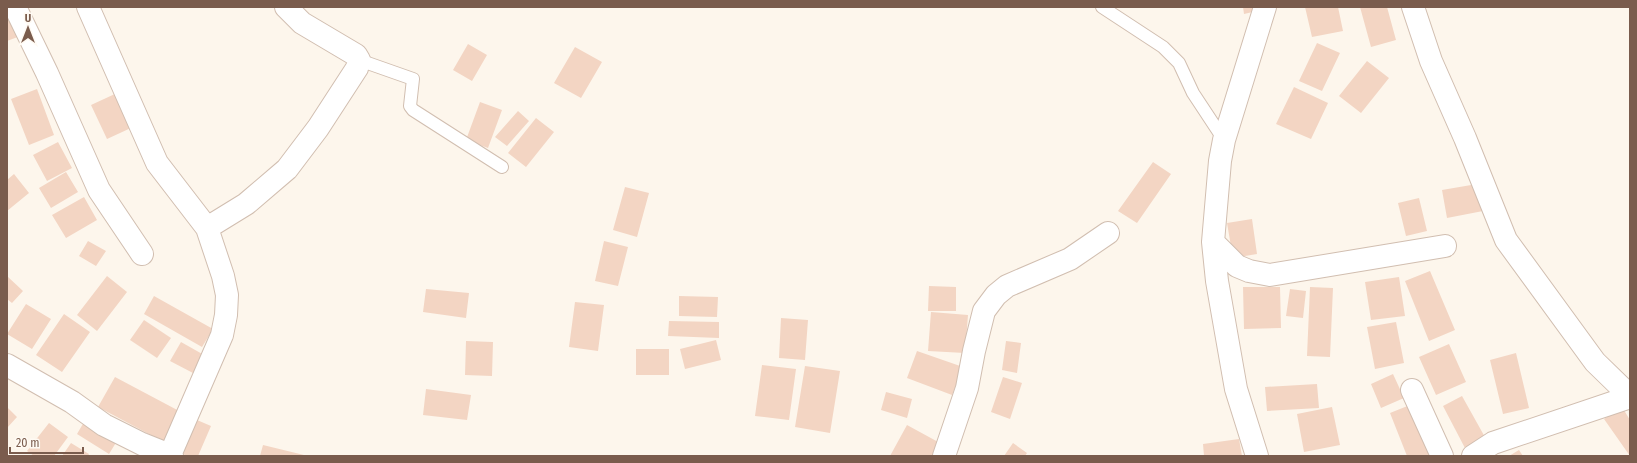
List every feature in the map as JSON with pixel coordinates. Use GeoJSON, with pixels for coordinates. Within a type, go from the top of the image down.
{"type":"FeatureCollection","features":[{"type":"Feature","properties":{"kind":"street"},"geometry":{"type":"LineString","coordinates":[[15,7],[47,73],[99,190],[142,254]]}},
{"type":"Feature","properties":{"kind":"street"},"geometry":{"type":"LineString","coordinates":[[7,365],[72,402],[104,425],[142,444],[171,456],[222,335],[226,315],[227,295],[223,276],[208,228],[157,163],[88,7]]}},
{"type":"Feature","properties":{"kind":"street"},"geometry":{"type":"LineString","coordinates":[[208,228],[246,204],[287,169],[318,128],[357,68],[360,60],[356,55],[302,23],[286,7]]}},
{"type":"Feature","properties":{"kind":"street"},"geometry":{"type":"LineString","coordinates":[[1257,456],[1236,389],[1217,280],[1213,242],[1220,161],[1224,140],[1264,7]]}},
{"type":"Feature","properties":{"kind":"street"},"geometry":{"type":"LineString","coordinates":[[1413,7],[1430,61],[1465,138],[1506,240],[1595,362],[1630,397],[1499,441],[1473,456]]}},
{"type":"Feature","properties":{"kind":"street"},"geometry":{"type":"LineString","coordinates":[[944,456],[967,388],[974,351],[984,312],[996,295],[1007,286],[1070,259],[1108,233]]}},
{"type":"Feature","properties":{"kind":"street"},"geometry":{"type":"LineString","coordinates":[[1213,242],[1237,266],[1249,271],[1270,275],[1445,246]]}},
{"type":"Feature","properties":{"kind":"street"},"geometry":{"type":"LineString","coordinates":[[1412,390],[1442,456]]}},
{"type":"Feature","properties":{"kind":"lane"},"geometry":{"type":"LineString","coordinates":[[1102,7],[1164,47],[1179,63],[1193,93],[1224,140]]}},
{"type":"Feature","properties":{"kind":"lane"},"geometry":{"type":"LineString","coordinates":[[360,60],[413,79],[410,106],[413,110],[502,167]]}},
{"type":"Feature","properties":{"kind":"building"},"geometry":{"type":"Polygon","coordinates":[[[7,7],[23,35],[7,41],[7,7]]]}},
{"type":"Feature","properties":{"kind":"building"},"geometry":{"type":"Polygon","coordinates":[[[1243,7],[1256,7],[1257,11],[1244,14],[1243,7]]]}},
{"type":"Feature","properties":{"kind":"building"},"geometry":{"type":"Polygon","coordinates":[[[1305,7],[1338,7],[1343,31],[1312,37],[1305,7]]]}},
{"type":"Feature","properties":{"kind":"building"},"geometry":{"type":"Polygon","coordinates":[[[1360,7],[1387,7],[1396,40],[1371,47],[1360,7]]]}},
{"type":"Feature","properties":{"kind":"building"},"geometry":{"type":"Polygon","coordinates":[[[1317,43],[1340,53],[1322,91],[1299,81],[1317,43]]]}},
{"type":"Feature","properties":{"kind":"building"},"geometry":{"type":"Polygon","coordinates":[[[468,44],[487,55],[472,81],[453,70],[468,44]]]}},
{"type":"Feature","properties":{"kind":"building"},"geometry":{"type":"Polygon","coordinates":[[[575,47],[602,62],[581,98],[554,83],[575,47]]]}},
{"type":"Feature","properties":{"kind":"building"},"geometry":{"type":"Polygon","coordinates":[[[1367,61],[1389,78],[1361,113],[1339,96],[1367,61]]]}},
{"type":"Feature","properties":{"kind":"building"},"geometry":{"type":"Polygon","coordinates":[[[1294,87],[1328,103],[1311,139],[1276,124],[1294,87]]]}},
{"type":"Feature","properties":{"kind":"building"},"geometry":{"type":"Polygon","coordinates":[[[37,89],[54,135],[29,145],[11,99],[37,89]]]}},
{"type":"Feature","properties":{"kind":"building"},"geometry":{"type":"Polygon","coordinates":[[[117,93],[133,127],[107,139],[91,105],[117,93]]]}},
{"type":"Feature","properties":{"kind":"building"},"geometry":{"type":"Polygon","coordinates":[[[480,102],[502,110],[488,148],[466,140],[480,102]]]}},
{"type":"Feature","properties":{"kind":"building"},"geometry":{"type":"Polygon","coordinates":[[[518,111],[529,121],[507,146],[495,137],[518,111]]]}},
{"type":"Feature","properties":{"kind":"building"},"geometry":{"type":"Polygon","coordinates":[[[536,118],[554,132],[526,167],[508,153],[536,118]]]}},
{"type":"Feature","properties":{"kind":"building"},"geometry":{"type":"Polygon","coordinates":[[[58,142],[72,168],[47,181],[33,155],[58,142]]]}},
{"type":"Feature","properties":{"kind":"building"},"geometry":{"type":"Polygon","coordinates":[[[1153,162],[1171,174],[1137,223],[1118,211],[1153,162]]]}},
{"type":"Feature","properties":{"kind":"building"},"geometry":{"type":"Polygon","coordinates":[[[66,172],[78,192],[51,208],[39,188],[66,172]]]}},
{"type":"Feature","properties":{"kind":"building"},"geometry":{"type":"Polygon","coordinates":[[[14,174],[29,193],[7,211],[7,180],[14,174]]]}},
{"type":"Feature","properties":{"kind":"building"},"geometry":{"type":"Polygon","coordinates":[[[1477,184],[1483,211],[1447,218],[1442,190],[1477,184]]]}},
{"type":"Feature","properties":{"kind":"building"},"geometry":{"type":"Polygon","coordinates":[[[625,187],[649,193],[637,237],[613,230],[625,187]]]}},
{"type":"Feature","properties":{"kind":"building"},"geometry":{"type":"Polygon","coordinates":[[[84,197],[97,220],[66,238],[52,215],[84,197]]]}},
{"type":"Feature","properties":{"kind":"building"},"geometry":{"type":"Polygon","coordinates":[[[1419,198],[1427,231],[1406,236],[1398,203],[1419,198]]]}},
{"type":"Feature","properties":{"kind":"building"},"geometry":{"type":"Polygon","coordinates":[[[1252,219],[1257,254],[1233,258],[1227,223],[1252,219]]]}},
{"type":"Feature","properties":{"kind":"building"},"geometry":{"type":"Polygon","coordinates":[[[88,241],[106,251],[96,266],[79,256],[88,241]]]}},
{"type":"Feature","properties":{"kind":"building"},"geometry":{"type":"Polygon","coordinates":[[[604,241],[628,247],[618,286],[595,281],[604,241]]]}},
{"type":"Feature","properties":{"kind":"building"},"geometry":{"type":"Polygon","coordinates":[[[1430,271],[1455,330],[1429,341],[1405,281],[1430,271]]]}},
{"type":"Feature","properties":{"kind":"building"},"geometry":{"type":"Polygon","coordinates":[[[7,276],[23,291],[12,303],[7,299],[7,276]]]}},
{"type":"Feature","properties":{"kind":"building"},"geometry":{"type":"Polygon","coordinates":[[[107,276],[127,292],[97,331],[77,315],[107,276]]]}},
{"type":"Feature","properties":{"kind":"building"},"geometry":{"type":"Polygon","coordinates":[[[1399,277],[1405,316],[1371,320],[1365,282],[1399,277]]]}},
{"type":"Feature","properties":{"kind":"building"},"geometry":{"type":"Polygon","coordinates":[[[929,286],[956,287],[956,311],[928,311],[929,286]]]}},
{"type":"Feature","properties":{"kind":"building"},"geometry":{"type":"Polygon","coordinates":[[[1243,287],[1280,287],[1281,328],[1244,329],[1243,287]]]}},
{"type":"Feature","properties":{"kind":"building"},"geometry":{"type":"Polygon","coordinates":[[[1310,287],[1333,288],[1330,357],[1307,356],[1310,287]]]}},
{"type":"Feature","properties":{"kind":"building"},"geometry":{"type":"Polygon","coordinates":[[[426,289],[469,293],[466,318],[423,312],[426,289]]]}},
{"type":"Feature","properties":{"kind":"building"},"geometry":{"type":"Polygon","coordinates":[[[1290,289],[1306,291],[1303,318],[1286,316],[1290,289]]]}},
{"type":"Feature","properties":{"kind":"building"},"geometry":{"type":"Polygon","coordinates":[[[154,296],[213,329],[202,347],[144,314],[154,296]]]}},
{"type":"Feature","properties":{"kind":"building"},"geometry":{"type":"Polygon","coordinates":[[[679,296],[718,297],[717,317],[679,316],[679,296]]]}},
{"type":"Feature","properties":{"kind":"building"},"geometry":{"type":"Polygon","coordinates":[[[575,302],[604,305],[598,351],[569,347],[575,302]]]}},
{"type":"Feature","properties":{"kind":"building"},"geometry":{"type":"Polygon","coordinates":[[[26,304],[51,319],[32,349],[7,334],[26,304]]]}},
{"type":"Feature","properties":{"kind":"building"},"geometry":{"type":"Polygon","coordinates":[[[931,312],[968,315],[965,353],[928,351],[931,312]]]}},
{"type":"Feature","properties":{"kind":"building"},"geometry":{"type":"Polygon","coordinates":[[[64,314],[90,332],[62,372],[36,355],[64,314]]]}},
{"type":"Feature","properties":{"kind":"building"},"geometry":{"type":"Polygon","coordinates":[[[781,318],[808,320],[805,360],[779,358],[781,318]]]}},
{"type":"Feature","properties":{"kind":"building"},"geometry":{"type":"Polygon","coordinates":[[[144,320],[171,338],[157,358],[130,340],[144,320]]]}},
{"type":"Feature","properties":{"kind":"building"},"geometry":{"type":"Polygon","coordinates":[[[669,321],[719,322],[719,338],[668,336],[669,321]]]}},
{"type":"Feature","properties":{"kind":"building"},"geometry":{"type":"Polygon","coordinates":[[[1396,322],[1404,363],[1375,369],[1367,327],[1396,322]]]}},
{"type":"Feature","properties":{"kind":"building"},"geometry":{"type":"Polygon","coordinates":[[[716,340],[721,360],[685,369],[680,349],[716,340]]]}},
{"type":"Feature","properties":{"kind":"building"},"geometry":{"type":"Polygon","coordinates":[[[466,341],[493,342],[492,376],[465,375],[466,341]]]}},
{"type":"Feature","properties":{"kind":"building"},"geometry":{"type":"Polygon","coordinates":[[[1006,341],[1021,343],[1017,373],[1002,370],[1006,341]]]}},
{"type":"Feature","properties":{"kind":"building"},"geometry":{"type":"Polygon","coordinates":[[[181,342],[204,355],[193,373],[170,361],[181,342]]]}},
{"type":"Feature","properties":{"kind":"building"},"geometry":{"type":"Polygon","coordinates":[[[1449,344],[1466,382],[1436,395],[1419,357],[1449,344]]]}},
{"type":"Feature","properties":{"kind":"building"},"geometry":{"type":"Polygon","coordinates":[[[636,349],[669,349],[669,375],[636,375],[636,349]]]}},
{"type":"Feature","properties":{"kind":"building"},"geometry":{"type":"Polygon","coordinates":[[[917,351],[963,367],[952,395],[907,378],[917,351]]]}},
{"type":"Feature","properties":{"kind":"building"},"geometry":{"type":"Polygon","coordinates":[[[1516,353],[1529,408],[1503,414],[1490,360],[1516,353]]]}},
{"type":"Feature","properties":{"kind":"building"},"geometry":{"type":"Polygon","coordinates":[[[762,365],[796,369],[789,420],[755,416],[762,365]]]}},
{"type":"Feature","properties":{"kind":"building"},"geometry":{"type":"Polygon","coordinates":[[[805,366],[840,371],[830,433],[795,427],[805,366]]]}},
{"type":"Feature","properties":{"kind":"building"},"geometry":{"type":"Polygon","coordinates":[[[1393,374],[1404,398],[1381,408],[1371,384],[1393,374]]]}},
{"type":"Feature","properties":{"kind":"building"},"geometry":{"type":"Polygon","coordinates":[[[115,377],[181,412],[164,442],[98,407],[115,377]]]}},
{"type":"Feature","properties":{"kind":"building"},"geometry":{"type":"Polygon","coordinates":[[[1003,377],[1022,383],[1010,419],[991,412],[1003,377]]]}},
{"type":"Feature","properties":{"kind":"building"},"geometry":{"type":"Polygon","coordinates":[[[1317,384],[1319,408],[1267,411],[1265,387],[1317,384]]]}},
{"type":"Feature","properties":{"kind":"building"},"geometry":{"type":"Polygon","coordinates":[[[426,389],[471,395],[467,420],[423,415],[426,389]]]}},
{"type":"Feature","properties":{"kind":"building"},"geometry":{"type":"Polygon","coordinates":[[[886,392],[912,399],[907,418],[881,410],[886,392]]]}},
{"type":"Feature","properties":{"kind":"building"},"geometry":{"type":"Polygon","coordinates":[[[1462,396],[1486,439],[1466,450],[1443,406],[1462,396]]]}},
{"type":"Feature","properties":{"kind":"building"},"geometry":{"type":"Polygon","coordinates":[[[1415,403],[1436,456],[1407,456],[1390,413],[1415,403]]]}},
{"type":"Feature","properties":{"kind":"building"},"geometry":{"type":"Polygon","coordinates":[[[7,407],[17,417],[7,428],[7,407]]]}},
{"type":"Feature","properties":{"kind":"building"},"geometry":{"type":"Polygon","coordinates":[[[1332,407],[1340,445],[1304,452],[1297,414],[1332,407]]]}},
{"type":"Feature","properties":{"kind":"building"},"geometry":{"type":"Polygon","coordinates":[[[1622,407],[1630,420],[1630,456],[1604,419],[1622,407]]]}},
{"type":"Feature","properties":{"kind":"building"},"geometry":{"type":"Polygon","coordinates":[[[190,417],[211,426],[198,456],[188,456],[176,452],[190,417]]]}},
{"type":"Feature","properties":{"kind":"building"},"geometry":{"type":"Polygon","coordinates":[[[84,422],[117,441],[109,454],[77,434],[84,422]]]}},
{"type":"Feature","properties":{"kind":"building"},"geometry":{"type":"Polygon","coordinates":[[[49,423],[68,437],[54,456],[34,456],[27,451],[49,423]]]}},
{"type":"Feature","properties":{"kind":"building"},"geometry":{"type":"Polygon","coordinates":[[[907,425],[940,443],[933,456],[890,456],[907,425]]]}},
{"type":"Feature","properties":{"kind":"building"},"geometry":{"type":"Polygon","coordinates":[[[1239,439],[1242,456],[1204,456],[1203,444],[1239,439]]]}},
{"type":"Feature","properties":{"kind":"building"},"geometry":{"type":"Polygon","coordinates":[[[71,443],[89,454],[88,456],[62,456],[71,443]]]}},
{"type":"Feature","properties":{"kind":"building"},"geometry":{"type":"Polygon","coordinates":[[[1013,443],[1027,453],[1025,456],[1004,456],[1013,443]]]}},
{"type":"Feature","properties":{"kind":"building"},"geometry":{"type":"Polygon","coordinates":[[[263,445],[304,455],[304,456],[260,456],[263,445]]]}},
{"type":"Feature","properties":{"kind":"building"},"geometry":{"type":"Polygon","coordinates":[[[1519,450],[1523,456],[1509,456],[1519,450]]]}}]}
